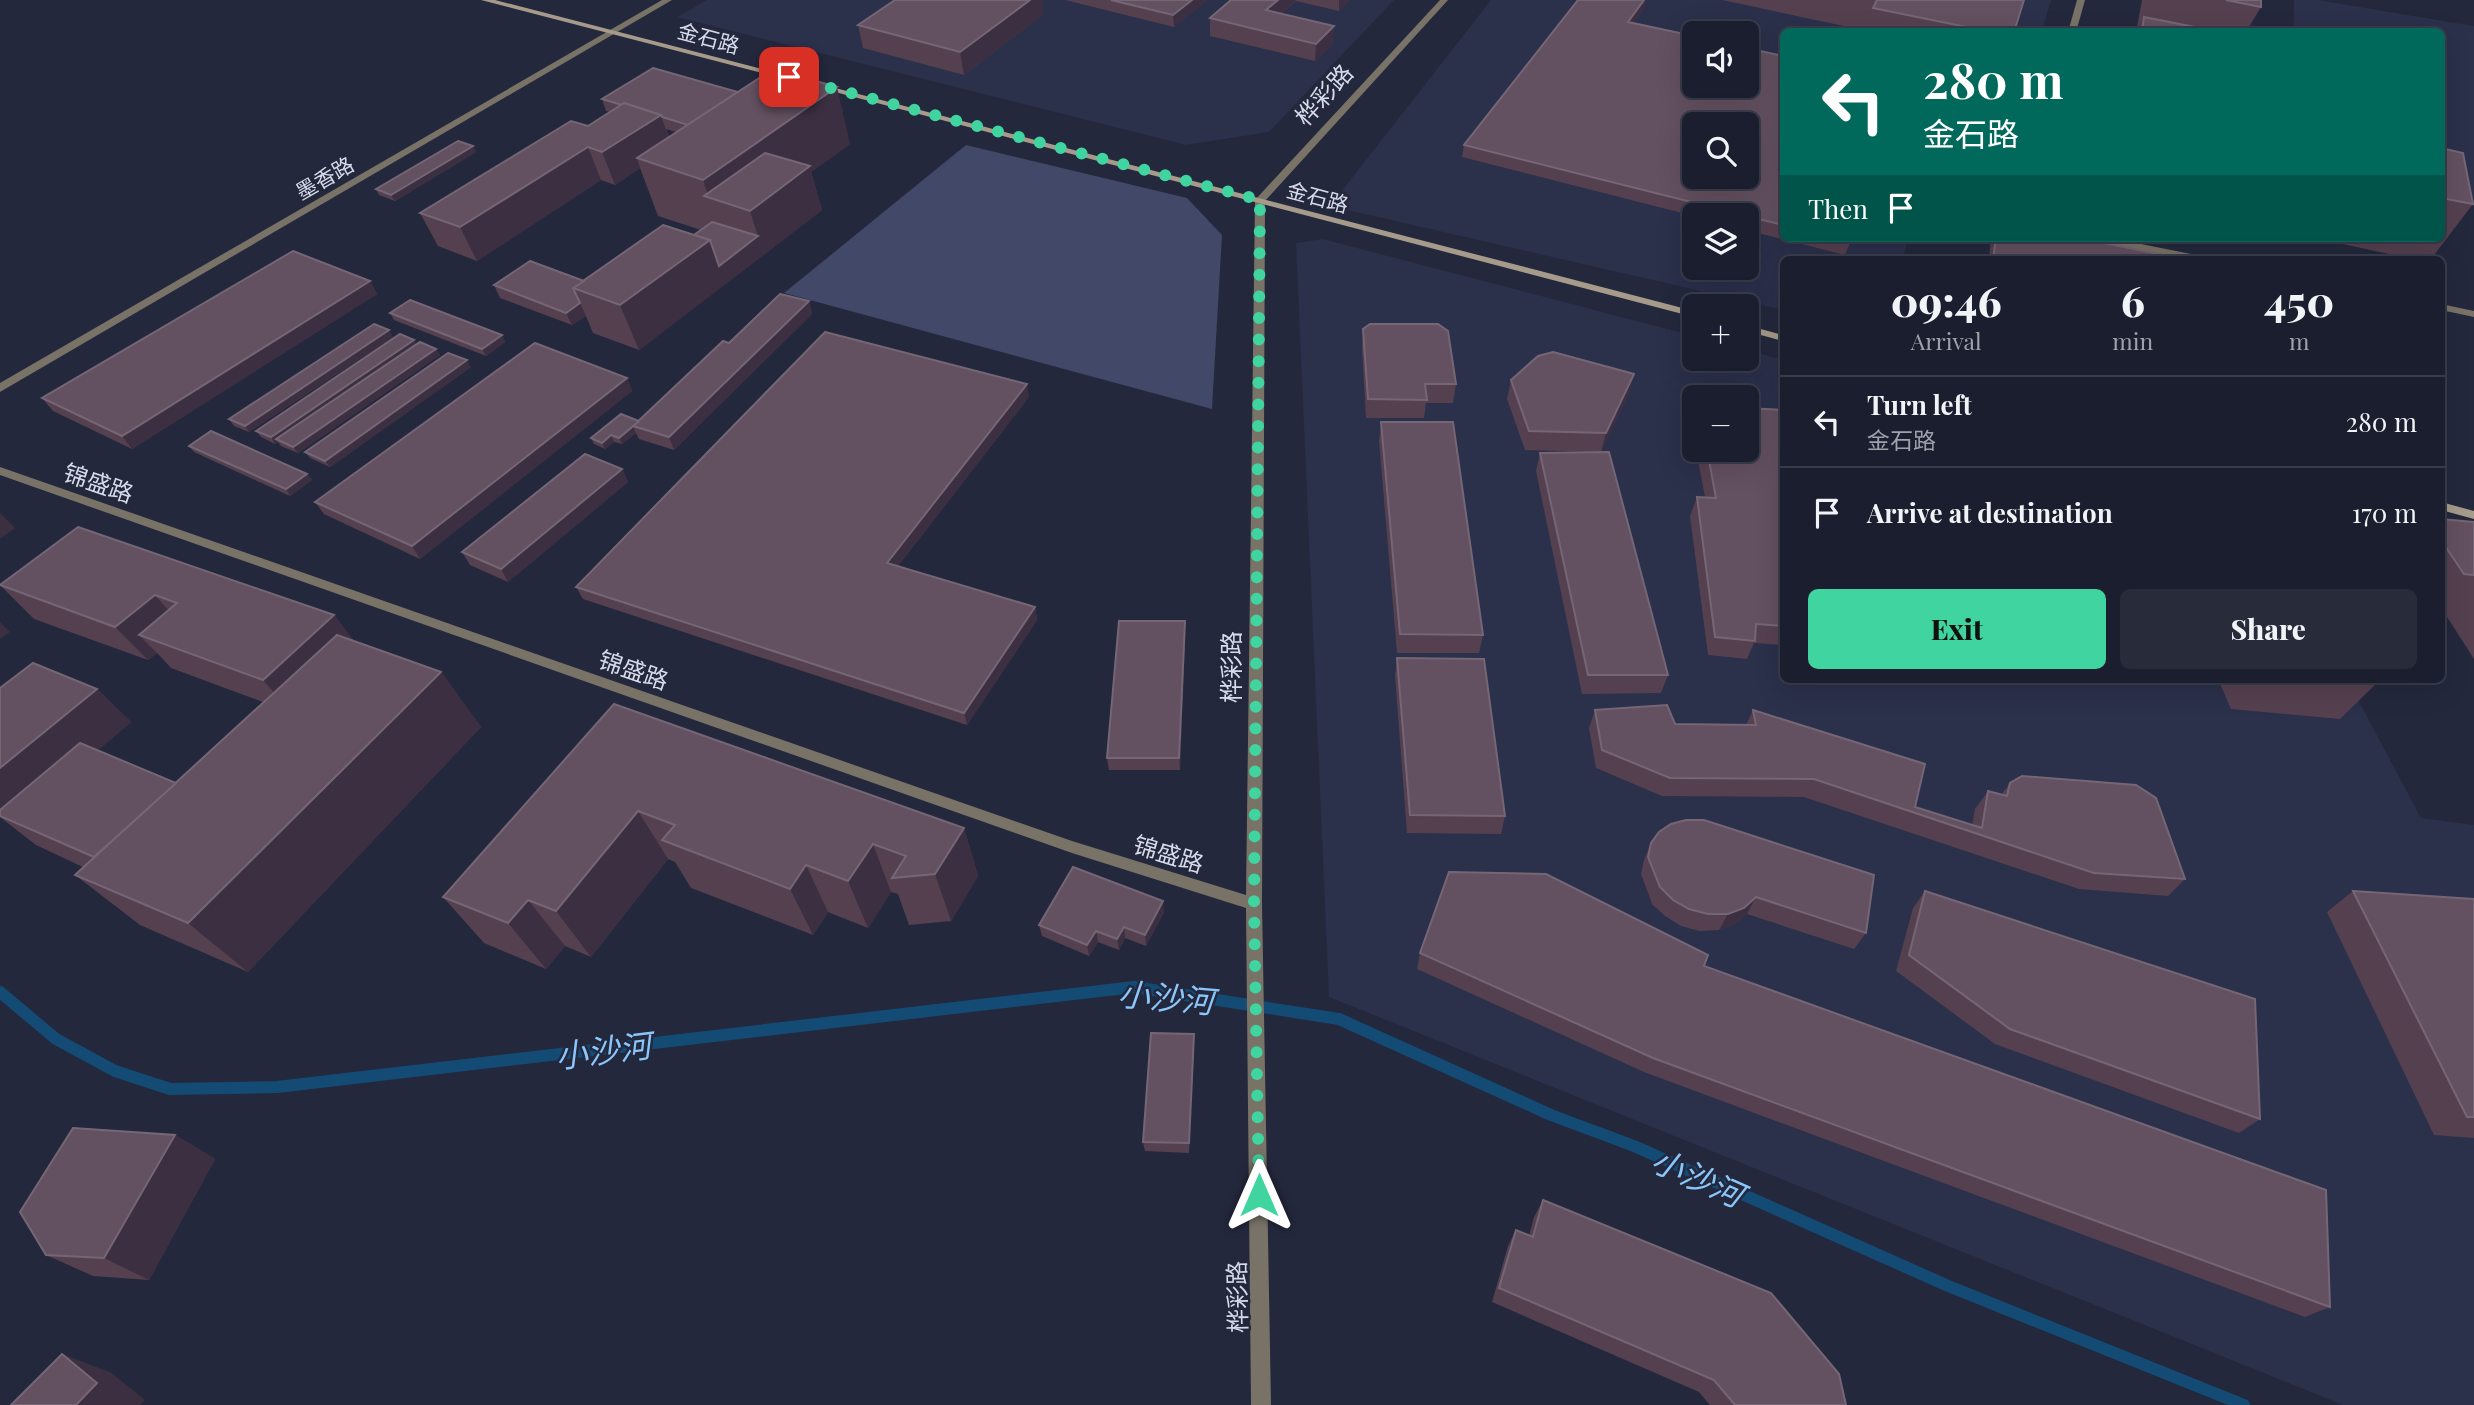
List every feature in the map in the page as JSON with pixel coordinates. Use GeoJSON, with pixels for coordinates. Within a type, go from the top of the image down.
{"type":"FeatureCollection","features":[{"type":"Feature","properties":{"kind":"street","name":"金石路"},"geometry":{"type":"LineString","coordinates":[[485,0],[801,80]]}},
{"type":"Feature","properties":{"kind":"street","name":"墨香路"},"geometry":{"type":"LineString","coordinates":[[0,387],[668,0]]}},
{"type":"Feature","properties":{"kind":"street","name":"桦彩路"},"geometry":{"type":"LineString","coordinates":[[1261,1405],[1254,904],[1260,200],[1444,0]]}},
{"type":"Feature","properties":{"kind":"street"},"geometry":{"type":"LineString","coordinates":[[2073,28],[2081,0]]}},
{"type":"Feature","properties":{"kind":"street","name":"金石路"},"geometry":{"type":"LineString","coordinates":[[814,84],[1682,311]]}},
{"type":"Feature","properties":{"kind":"street"},"geometry":{"type":"LineString","coordinates":[[2115,242],[2185,256]]}},
{"type":"Feature","properties":{"kind":"street"},"geometry":{"type":"LineString","coordinates":[[2445,308],[2474,314]]}},
{"type":"Feature","properties":{"kind":"street"},"geometry":{"type":"LineString","coordinates":[[1759,332],[1780,337]]}},
{"type":"Feature","properties":{"kind":"street","name":"锦盛路"},"geometry":{"type":"LineString","coordinates":[[0,471],[1072,847],[1254,904]]}},
{"type":"Feature","properties":{"kind":"street"},"geometry":{"type":"LineString","coordinates":[[2445,507],[2474,515]]}},
{"type":"Feature","properties":{"kind":"shaded area"},"geometry":{"type":"Polygon","coordinates":[[[707,0],[1394,0],[1269,132],[1186,145],[677,17],[707,0]]]}},
{"type":"Feature","properties":{"kind":"shaded area"},"geometry":{"type":"Polygon","coordinates":[[[1491,0],[2051,0],[2043,28],[1780,28],[1780,242],[1907,242],[1904,256],[1780,256],[1780,309],[1759,304],[1759,294],[1713,294],[1330,206],[1491,0]]]}},
{"type":"Feature","properties":{"kind":"shaded area"},"geometry":{"type":"Polygon","coordinates":[[[2294,0],[2318,0],[2474,26],[2474,206],[2445,200],[2445,28],[2294,28],[2294,0]]]}},
{"type":"Feature","properties":{"kind":"shaded area"},"geometry":{"type":"Polygon","coordinates":[[[966,145],[1187,198],[1222,235],[1212,409],[784,293],[966,145]]]}},
{"type":"Feature","properties":{"kind":"shaded area"},"geometry":{"type":"Polygon","coordinates":[[[1323,239],[1682,333],[1682,371],[1759,371],[1759,353],[1780,359],[1780,683],[2349,683],[2421,818],[2474,825],[2474,1405],[2343,1405],[1329,997],[1296,243],[1323,239]]]}},
{"type":"Feature","properties":{"kind":"building"},"geometry":{"type":"Polygon","coordinates":[[[895,0],[1030,0],[960,52],[858,25],[895,0]]]}},
{"type":"Feature","properties":{"kind":"building"},"geometry":{"type":"Polygon","coordinates":[[[1111,0],[1192,0],[1173,15],[1111,0]]]}},
{"type":"Feature","properties":{"kind":"building"},"geometry":{"type":"Polygon","coordinates":[[[1231,0],[1278,0],[1266,10],[1334,26],[1316,44],[1210,18],[1231,0]]]}},
{"type":"Feature","properties":{"kind":"building"},"geometry":{"type":"Polygon","coordinates":[[[1578,0],[1644,0],[1628,22],[1682,33],[1682,98],[1759,98],[1759,51],[1780,55],[1780,224],[1759,219],[1759,203],[1695,203],[1464,145],[1578,0]]]}},
{"type":"Feature","properties":{"kind":"building"},"geometry":{"type":"Polygon","coordinates":[[[1877,0],[2024,0],[2015,28],[1971,28],[1873,8],[1877,0]]]}},
{"type":"Feature","properties":{"kind":"building"},"geometry":{"type":"Polygon","coordinates":[[[2226,0],[2261,0],[2261,7],[2226,0]]]}},
{"type":"Feature","properties":{"kind":"building"},"geometry":{"type":"Polygon","coordinates":[[[2144,17],[2200,28],[2143,28],[2144,17]]]}},
{"type":"Feature","properties":{"kind":"building"},"geometry":{"type":"Polygon","coordinates":[[[653,68],[738,92],[688,125],[624,103],[622,105],[602,99],[653,68]]]}},
{"type":"Feature","properties":{"kind":"building"},"geometry":{"type":"Polygon","coordinates":[[[773,69],[837,87],[703,180],[637,158],[773,69]]]}},
{"type":"Feature","properties":{"kind":"building"},"geometry":{"type":"Polygon","coordinates":[[[624,103],[661,115],[602,152],[588,147],[460,227],[420,213],[571,121],[588,126],[624,103]]]}},
{"type":"Feature","properties":{"kind":"building"},"geometry":{"type":"Polygon","coordinates":[[[458,141],[473,146],[391,195],[376,189],[458,141]]]}},
{"type":"Feature","properties":{"kind":"building"},"geometry":{"type":"Polygon","coordinates":[[[2445,149],[2463,153],[2473,204],[2445,199],[2445,149]]]}},
{"type":"Feature","properties":{"kind":"building"},"geometry":{"type":"Polygon","coordinates":[[[765,153],[810,166],[750,211],[704,196],[765,153]]]}},
{"type":"Feature","properties":{"kind":"building"},"geometry":{"type":"Polygon","coordinates":[[[712,222],[758,236],[719,266],[710,240],[694,235],[712,222]]]}},
{"type":"Feature","properties":{"kind":"building"},"geometry":{"type":"Polygon","coordinates":[[[663,225],[710,240],[620,305],[573,288],[663,225]]]}},
{"type":"Feature","properties":{"kind":"building"},"geometry":{"type":"Polygon","coordinates":[[[1995,242],[2099,242],[2168,256],[1993,256],[1995,242]]]}},
{"type":"Feature","properties":{"kind":"building"},"geometry":{"type":"Polygon","coordinates":[[[293,251],[370,281],[122,436],[42,398],[293,251]]]}},
{"type":"Feature","properties":{"kind":"building"},"geometry":{"type":"Polygon","coordinates":[[[530,261],[584,281],[573,288],[580,303],[566,313],[494,285],[530,261]]]}},
{"type":"Feature","properties":{"kind":"building"},"geometry":{"type":"Polygon","coordinates":[[[780,294],[809,301],[669,437],[633,426],[723,341],[729,343],[780,294]]]}},
{"type":"Feature","properties":{"kind":"building"},"geometry":{"type":"Polygon","coordinates":[[[410,300],[502,335],[482,349],[390,313],[410,300]]]}},
{"type":"Feature","properties":{"kind":"building"},"geometry":{"type":"Polygon","coordinates":[[[374,324],[389,330],[245,426],[229,419],[374,324]]]}},
{"type":"Feature","properties":{"kind":"building"},"geometry":{"type":"Polygon","coordinates":[[[1370,324],[1438,324],[1448,331],[1456,384],[1425,384],[1427,400],[1368,399],[1363,329],[1370,324]]]}},
{"type":"Feature","properties":{"kind":"building"},"geometry":{"type":"Polygon","coordinates":[[[825,332],[1027,384],[887,563],[1035,607],[964,713],[576,587],[825,332]]]}},
{"type":"Feature","properties":{"kind":"building"},"geometry":{"type":"Polygon","coordinates":[[[400,334],[414,340],[271,437],[256,431],[400,334]]]}},
{"type":"Feature","properties":{"kind":"building"},"geometry":{"type":"Polygon","coordinates":[[[420,342],[436,349],[293,447],[276,439],[420,342]]]}},
{"type":"Feature","properties":{"kind":"building"},"geometry":{"type":"Polygon","coordinates":[[[535,343],[627,378],[412,546],[315,502],[535,343]]]}},
{"type":"Feature","properties":{"kind":"building"},"geometry":{"type":"Polygon","coordinates":[[[1553,352],[1634,374],[1606,433],[1529,431],[1511,380],[1538,356],[1553,352]]]}},
{"type":"Feature","properties":{"kind":"building"},"geometry":{"type":"Polygon","coordinates":[[[448,353],[467,360],[325,461],[305,452],[448,353]]]}},
{"type":"Feature","properties":{"kind":"building"},"geometry":{"type":"Polygon","coordinates":[[[1759,409],[1780,410],[1780,626],[1756,624],[1755,641],[1715,637],[1697,497],[1716,498],[1709,462],[1759,462],[1759,409]]]}},
{"type":"Feature","properties":{"kind":"building"},"geometry":{"type":"Polygon","coordinates":[[[621,414],[639,421],[619,438],[611,435],[602,443],[591,438],[621,414]]]}},
{"type":"Feature","properties":{"kind":"building"},"geometry":{"type":"Polygon","coordinates":[[[1381,422],[1453,422],[1483,635],[1400,634],[1381,422]]]}},
{"type":"Feature","properties":{"kind":"building"},"geometry":{"type":"Polygon","coordinates":[[[211,431],[307,474],[286,489],[189,446],[211,431]]]}},
{"type":"Feature","properties":{"kind":"building"},"geometry":{"type":"Polygon","coordinates":[[[1609,452],[1668,675],[1588,675],[1540,453],[1609,452]]]}},
{"type":"Feature","properties":{"kind":"building"},"geometry":{"type":"Polygon","coordinates":[[[585,454],[622,469],[501,569],[462,552],[585,454]]]}},
{"type":"Feature","properties":{"kind":"building"},"geometry":{"type":"Polygon","coordinates":[[[2445,519],[2474,522],[2474,575],[2464,574],[2445,546],[2445,519]]]}},
{"type":"Feature","properties":{"kind":"building"},"geometry":{"type":"Polygon","coordinates":[[[78,527],[334,615],[263,680],[139,635],[177,603],[155,595],[115,627],[0,585],[78,527]]]}},
{"type":"Feature","properties":{"kind":"building"},"geometry":{"type":"Polygon","coordinates":[[[1119,621],[1185,621],[1179,758],[1107,758],[1119,621]]]}},
{"type":"Feature","properties":{"kind":"building"},"geometry":{"type":"Polygon","coordinates":[[[337,635],[441,672],[188,923],[75,875],[337,635]]]}},
{"type":"Feature","properties":{"kind":"building"},"geometry":{"type":"Polygon","coordinates":[[[1397,658],[1484,659],[1505,816],[1410,815],[1397,658]]]}},
{"type":"Feature","properties":{"kind":"building"},"geometry":{"type":"Polygon","coordinates":[[[33,663],[97,689],[0,768],[0,688],[33,663]]]}},
{"type":"Feature","properties":{"kind":"building"},"geometry":{"type":"Polygon","coordinates":[[[614,704],[964,828],[935,874],[892,878],[906,856],[873,844],[848,881],[806,865],[790,889],[662,840],[675,825],[638,811],[556,911],[528,900],[508,923],[443,897],[614,704]]]}},
{"type":"Feature","properties":{"kind":"building"},"geometry":{"type":"Polygon","coordinates":[[[1667,705],[1675,724],[1756,725],[1753,710],[1925,764],[1915,807],[1982,828],[1988,791],[2007,796],[2010,783],[2022,776],[2136,785],[2156,798],[2185,879],[2094,873],[1814,779],[1670,778],[1602,750],[1595,710],[1667,705]]]}},
{"type":"Feature","properties":{"kind":"building"},"geometry":{"type":"Polygon","coordinates":[[[80,743],[176,783],[94,857],[0,816],[0,810],[80,743]]]}},
{"type":"Feature","properties":{"kind":"building"},"geometry":{"type":"Polygon","coordinates":[[[1686,820],[1704,820],[1874,875],[1866,933],[1756,897],[1744,908],[1728,914],[1708,914],[1689,909],[1673,900],[1660,887],[1648,857],[1651,843],[1659,832],[1671,824],[1686,820]]]}},
{"type":"Feature","properties":{"kind":"building"},"geometry":{"type":"Polygon","coordinates":[[[1073,867],[1163,901],[1145,935],[1124,927],[1117,939],[1096,931],[1087,945],[1039,925],[1073,867]]]}},
{"type":"Feature","properties":{"kind":"building"},"geometry":{"type":"Polygon","coordinates":[[[1449,872],[1546,874],[1708,955],[1704,966],[2326,1190],[2330,1307],[1653,1058],[1420,953],[1449,872]]]}},
{"type":"Feature","properties":{"kind":"building"},"geometry":{"type":"Polygon","coordinates":[[[1925,891],[2255,999],[2260,1119],[2010,1029],[1909,955],[1925,891]]]}},
{"type":"Feature","properties":{"kind":"building"},"geometry":{"type":"Polygon","coordinates":[[[2353,891],[2474,899],[2474,1117],[2467,1117],[2353,891]]]}},
{"type":"Feature","properties":{"kind":"building"},"geometry":{"type":"Polygon","coordinates":[[[1151,1033],[1194,1034],[1189,1143],[1143,1142],[1151,1033]]]}},
{"type":"Feature","properties":{"kind":"building"},"geometry":{"type":"Polygon","coordinates":[[[73,1128],[175,1135],[104,1258],[46,1255],[20,1212],[73,1128]]]}},
{"type":"Feature","properties":{"kind":"building"},"geometry":{"type":"Polygon","coordinates":[[[1543,1200],[1771,1293],[1839,1374],[1846,1405],[1735,1405],[1714,1380],[1499,1288],[1516,1230],[1533,1237],[1543,1200]]]}},
{"type":"Feature","properties":{"kind":"building"},"geometry":{"type":"Polygon","coordinates":[[[62,1354],[97,1383],[76,1405],[11,1405],[62,1354]]]}},
{"type":"Feature","properties":{"kind":"waterway","name":"小沙河"},"geometry":{"type":"LineString","coordinates":[[0,992],[56,1039],[115,1071],[170,1089],[277,1087],[1134,987],[1339,1019],[1551,1115],[1634,1146],[1946,1285],[2244,1405]]}},
{"type":"Feature","properties":{"kind":"route"},"geometry":{"type":"LineString","coordinates":[[789,77],[1260,200],[1254,904],[1259,1195]]}}]}
